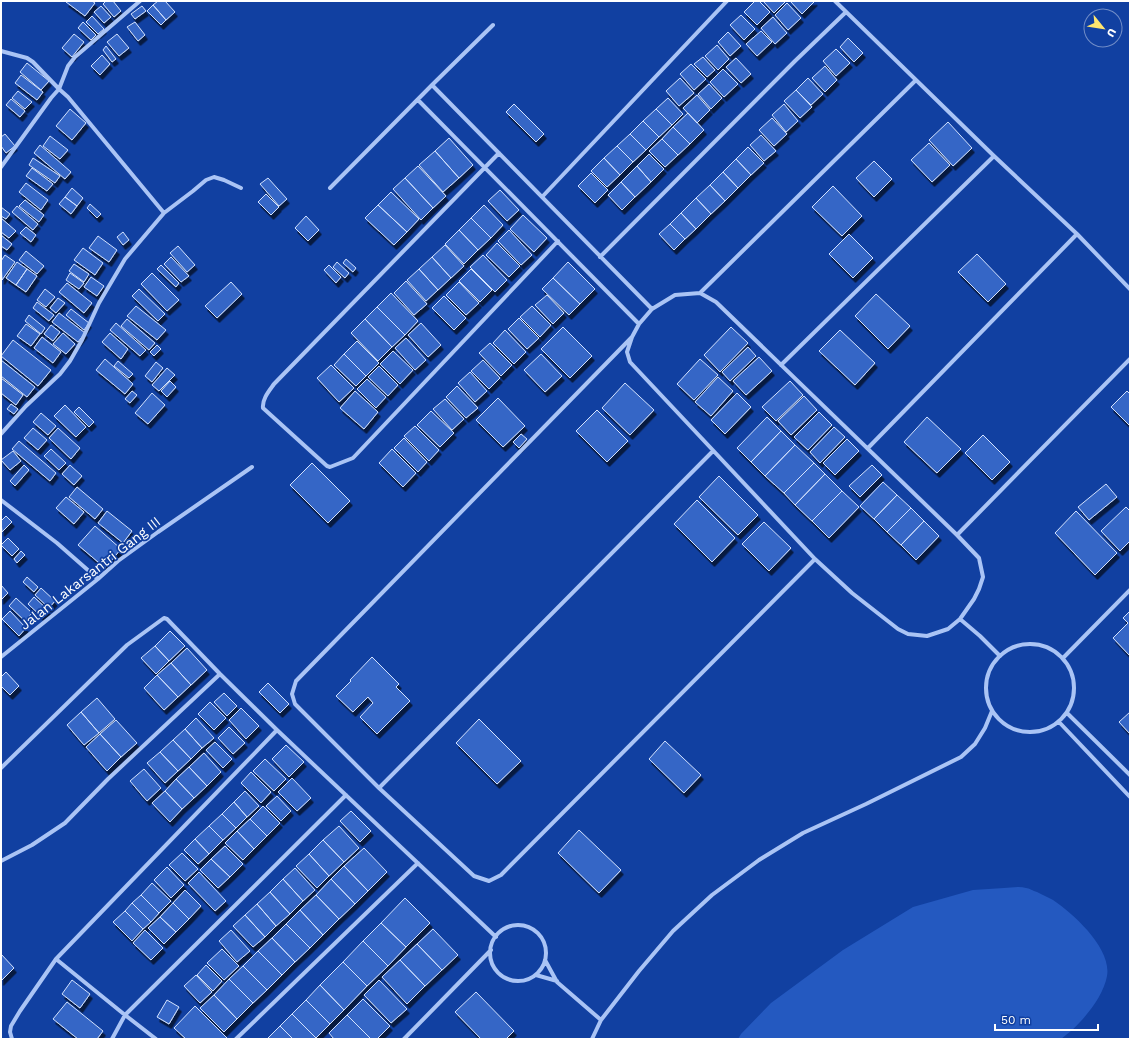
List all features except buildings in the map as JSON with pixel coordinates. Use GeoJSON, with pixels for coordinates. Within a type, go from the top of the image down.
{"type":"FeatureCollection","features":[{"type":"Feature","properties":{"kind":"street"},"geometry":{"type":"LineString","coordinates":[[1,167],[59,89],[68,66],[75,57],[140,1]]}},
{"type":"Feature","properties":{"kind":"street"},"geometry":{"type":"LineString","coordinates":[[542,197],[727,1]]}},
{"type":"Feature","properties":{"kind":"street"},"geometry":{"type":"LineString","coordinates":[[835,1],[994,156],[1077,234],[1130,289]]}},
{"type":"Feature","properties":{"kind":"street"},"geometry":{"type":"LineString","coordinates":[[600,257],[794,61],[846,12]]}},
{"type":"Feature","properties":{"kind":"street"},"geometry":{"type":"LineString","coordinates":[[330,188],[492,26]]}},
{"type":"Feature","properties":{"kind":"street"},"geometry":{"type":"LineString","coordinates":[[1,51],[27,58],[33,62],[59,89],[68,96],[164,213]]}},
{"type":"Feature","properties":{"kind":"street"},"geometry":{"type":"LineString","coordinates":[[700,293],[916,80]]}},
{"type":"Feature","properties":{"kind":"street"},"geometry":{"type":"LineString","coordinates":[[432,85],[652,309]]}},
{"type":"Feature","properties":{"kind":"street"},"geometry":{"type":"LineString","coordinates":[[418,100],[639,324]]}},
{"type":"Feature","properties":{"kind":"street"},"geometry":{"type":"LineString","coordinates":[[499,153],[274,384],[267,394],[263,408],[327,466],[330,467],[353,458],[558,242]]}},
{"type":"Feature","properties":{"kind":"street"},"geometry":{"type":"LineString","coordinates":[[782,365],[994,156]]}},
{"type":"Feature","properties":{"kind":"street"},"geometry":{"type":"LineString","coordinates":[[1,434],[26,406],[60,374],[70,361],[82,340],[99,302],[125,259],[164,213],[206,180],[214,177],[241,188]]}},
{"type":"Feature","properties":{"kind":"street"},"geometry":{"type":"LineString","coordinates":[[868,448],[1077,234]]}},
{"type":"Feature","properties":{"kind":"street"},"geometry":{"type":"LineString","coordinates":[[700,293],[716,302],[957,535],[979,558],[983,577],[974,599],[960,619],[948,629],[927,636],[908,634],[898,630],[852,593],[815,559],[630,362],[627,352],[632,336],[639,324],[652,309],[676,295],[700,293]]}},
{"type":"Feature","properties":{"kind":"street"},"geometry":{"type":"LineString","coordinates":[[632,336],[296,681],[292,694],[295,704],[380,788],[474,876],[489,881],[501,875],[815,559]]}},
{"type":"Feature","properties":{"kind":"street"},"geometry":{"type":"LineString","coordinates":[[957,535],[1130,359]]}},
{"type":"Feature","properties":{"kind":"street"},"geometry":{"type":"LineString","coordinates":[[380,788],[713,451]]}},
{"type":"Feature","properties":{"kind":"street","name":"Jalan Lakarsantri Gang III"},"geometry":{"type":"LineString","coordinates":[[1,657],[123,557],[252,467]]}},
{"type":"Feature","properties":{"kind":"street"},"geometry":{"type":"LineString","coordinates":[[1,500],[57,543],[98,579]]}},
{"type":"Feature","properties":{"kind":"street"},"geometry":{"type":"LineString","coordinates":[[1062,658],[1130,590]]}},
{"type":"Feature","properties":{"kind":"street"},"geometry":{"type":"LineString","coordinates":[[1,768],[127,645],[164,618],[169,620],[220,674],[277,730],[496,937]]}},
{"type":"Feature","properties":{"kind":"street"},"geometry":{"type":"LineString","coordinates":[[960,619],[1000,656]]}},
{"type":"Feature","properties":{"kind":"street"},"geometry":{"type":"LineString","coordinates":[[1032,644],[1043,646],[1054,651],[1062,658],[1069,668],[1073,679],[1074,691],[1072,702],[1059,722],[1050,728],[1039,732],[1029,733],[1008,727],[999,720],[992,711],[987,700],[986,688],[987,676],[992,666],[1000,656],[1009,649],[1020,645],[1032,644]]}},
{"type":"Feature","properties":{"kind":"street"},"geometry":{"type":"LineString","coordinates":[[1,861],[32,845],[65,823],[220,674]]}},
{"type":"Feature","properties":{"kind":"street"},"geometry":{"type":"LineString","coordinates":[[592,1039],[601,1020],[639,971],[673,931],[712,895],[759,860],[803,833],[961,757],[975,744],[985,728],[992,711]]}},
{"type":"Feature","properties":{"kind":"street"},"geometry":{"type":"LineString","coordinates":[[1066,713],[1130,775]]}},
{"type":"Feature","properties":{"kind":"street"},"geometry":{"type":"LineString","coordinates":[[1059,722],[1130,797]]}},
{"type":"Feature","properties":{"kind":"street"},"geometry":{"type":"LineString","coordinates":[[12,1039],[10,1032],[11,1026],[56,959],[277,730]]}},
{"type":"Feature","properties":{"kind":"street"},"geometry":{"type":"LineString","coordinates":[[112,1039],[125,1015],[346,795]]}},
{"type":"Feature","properties":{"kind":"street"},"geometry":{"type":"LineString","coordinates":[[236,1039],[418,863]]}},
{"type":"Feature","properties":{"kind":"street"},"geometry":{"type":"LineString","coordinates":[[524,926],[532,929],[539,935],[544,942],[546,951],[542,968],[536,975],[528,980],[518,981],[509,980],[494,968],[491,959],[491,950],[492,944],[496,937],[507,928],[524,926]]}},
{"type":"Feature","properties":{"kind":"street"},"geometry":{"type":"LineString","coordinates":[[404,1039],[491,950]]}},
{"type":"Feature","properties":{"kind":"street"},"geometry":{"type":"LineString","coordinates":[[56,959],[156,1039]]}},
{"type":"Feature","properties":{"kind":"street"},"geometry":{"type":"LineString","coordinates":[[545,960],[557,982],[601,1020]]}},
{"type":"Feature","properties":{"kind":"street"},"geometry":{"type":"LineString","coordinates":[[536,975],[557,982]]}},
{"type":"Feature","properties":{"kind":"shaded area"},"geometry":{"type":"Polygon","coordinates":[[[1018,887],[1027,888],[1037,892],[1062,906],[1090,933],[1104,955],[1107,966],[1107,976],[1101,994],[1075,1027],[1061,1039],[738,1039],[771,1003],[843,950],[913,907],[973,890],[1018,887]]]}}]}
